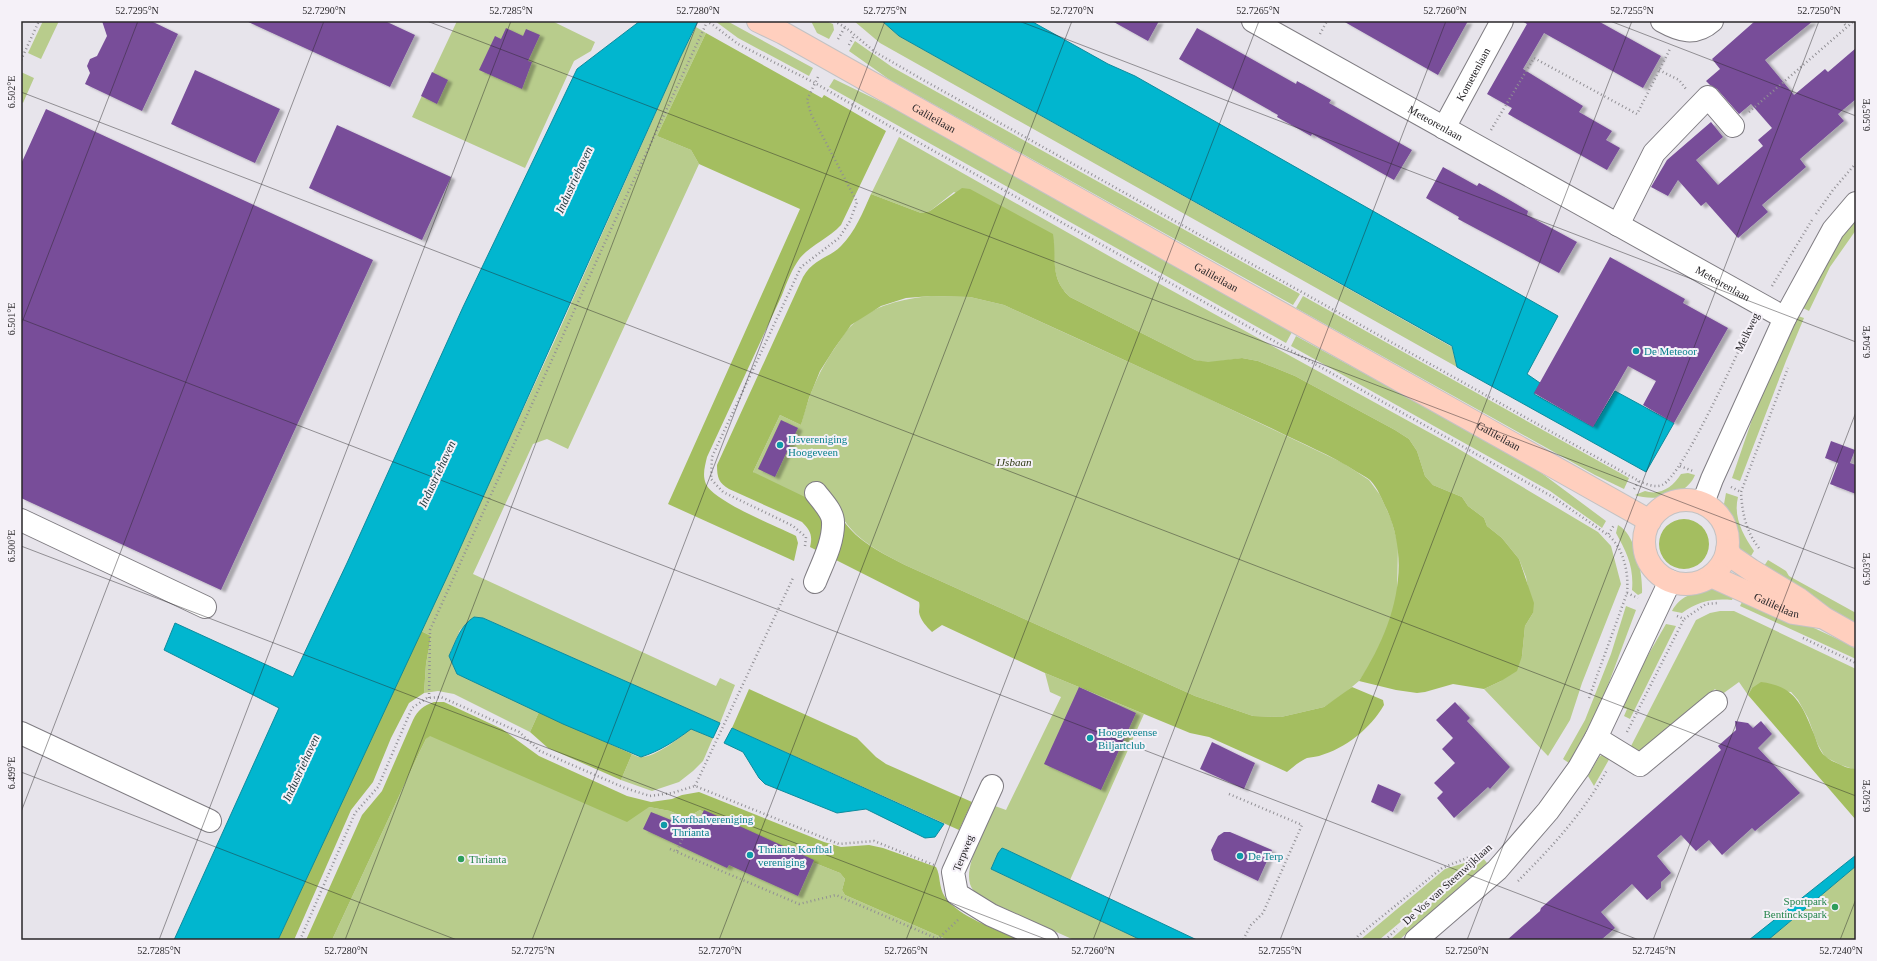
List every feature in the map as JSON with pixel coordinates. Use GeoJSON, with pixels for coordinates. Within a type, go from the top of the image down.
{"type":"FeatureCollection","features":[{"type":"Feature","properties":{"kind":"main road","name":"Galileilaan"},"geometry":{"type":"LineString","coordinates":[[758,21],[786,27],[828,58],[1650,521]]}},
{"type":"Feature","properties":{"kind":"main road"},"geometry":{"type":"LineString","coordinates":[[1691,500],[1703,503],[1713,509],[1721,517],[1726,528],[1728,539],[1727,550],[1722,563],[1716,572],[1711,576],[1694,584],[1682,584],[1670,581],[1660,575],[1646,556],[1644,544],[1645,532],[1657,511],[1667,504],[1691,500]]}},
{"type":"Feature","properties":{"kind":"main road","name":"Galileilaan"},"geometry":{"type":"LineString","coordinates":[[1727,550],[1732,556],[1751,570],[1799,599],[1824,618],[1856,636]]}},
{"type":"Feature","properties":{"kind":"main road","name":"Galileilaan"},"geometry":{"type":"LineString","coordinates":[[1711,576],[1793,613],[1824,618]]}},
{"type":"Feature","properties":{"kind":"street","name":"Meteorenlaan"},"geometry":{"type":"LineString","coordinates":[[1253,21],[1786,318]]}},
{"type":"Feature","properties":{"kind":"street","name":"Kometenlaan"},"geometry":{"type":"LineString","coordinates":[[1444,128],[1502,21]]}},
{"type":"Feature","properties":{"kind":"street"},"geometry":{"type":"LineString","coordinates":[[1671,25],[1690,32],[1706,26],[1712,21]]}},
{"type":"Feature","properties":{"kind":"street"},"geometry":{"type":"LineString","coordinates":[[1618,225],[1654,153],[1708,97],[1734,126]]}},
{"type":"Feature","properties":{"kind":"street"},"geometry":{"type":"LineString","coordinates":[[1703,503],[1712,479],[1786,318],[1834,230],[1856,203]]}},
{"type":"Feature","properties":{"kind":"street"},"geometry":{"type":"LineString","coordinates":[[805,578],[830,544],[834,521],[816,493]]}},
{"type":"Feature","properties":{"kind":"street"},"geometry":{"type":"LineString","coordinates":[[21,520],[205,607]]}},
{"type":"Feature","properties":{"kind":"street","name":"De Vos van Steenwijklaan"},"geometry":{"type":"LineString","coordinates":[[1409,932],[1497,870],[1548,811],[1579,768],[1596,738],[1670,581]]}},
{"type":"Feature","properties":{"kind":"street"},"geometry":{"type":"LineString","coordinates":[[1596,738],[1640,765],[1716,702]]}},
{"type":"Feature","properties":{"kind":"street"},"geometry":{"type":"LineString","coordinates":[[21,733],[210,821]]}},
{"type":"Feature","properties":{"kind":"street","name":"Terpweg"},"geometry":{"type":"LineString","coordinates":[[992,786],[953,872],[957,894],[991,915],[1047,940]]}},
{"type":"Feature","properties":{"kind":"path"},"geometry":{"type":"LineString","coordinates":[[21,60],[39,21]]}},
{"type":"Feature","properties":{"kind":"path"},"geometry":{"type":"LineString","coordinates":[[429,698],[430,630],[606,240],[707,21],[738,44],[815,83],[890,128],[1553,497],[1608,535],[1616,542],[1628,578],[1627,593],[1588,701]]}},
{"type":"Feature","properties":{"kind":"path"},"geometry":{"type":"LineString","coordinates":[[834,21],[845,27],[881,56],[1639,481],[1608,535]]}},
{"type":"Feature","properties":{"kind":"path"},"geometry":{"type":"LineString","coordinates":[[1842,21],[1847,27]]}},
{"type":"Feature","properties":{"kind":"path"},"geometry":{"type":"LineString","coordinates":[[1734,126],[1854,21]]}},
{"type":"Feature","properties":{"kind":"path"},"geometry":{"type":"LineString","coordinates":[[1480,148],[1534,58],[1637,114],[1659,70],[1671,25]]}},
{"type":"Feature","properties":{"kind":"path"},"geometry":{"type":"LineString","coordinates":[[805,552],[806,537],[793,526],[723,492],[711,479],[712,457],[800,267],[839,238],[850,221],[857,202],[811,114],[807,100],[845,27]]}},
{"type":"Feature","properties":{"kind":"path"},"geometry":{"type":"LineString","coordinates":[[1659,70],[1679,80],[1699,106]]}},
{"type":"Feature","properties":{"kind":"path","name":"Melkweg"},"geometry":{"type":"LineString","coordinates":[[1639,481],[1651,486],[1662,486],[1672,477],[1705,420],[1761,304],[1802,234],[1832,190],[1856,163]]}},
{"type":"Feature","properties":{"kind":"path"},"geometry":{"type":"LineString","coordinates":[[1741,492],[1790,364]]}},
{"type":"Feature","properties":{"kind":"path"},"geometry":{"type":"LineString","coordinates":[[695,786],[726,722],[805,578]]}},
{"type":"Feature","properties":{"kind":"path"},"geometry":{"type":"LineString","coordinates":[[300,940],[355,813],[378,787],[412,708],[429,698],[441,697],[519,732],[540,751],[625,788],[650,796],[672,793],[695,786],[839,844],[874,841],[953,872]]}},
{"type":"Feature","properties":{"kind":"path"},"geometry":{"type":"LineString","coordinates":[[1229,794],[1302,825],[1263,913],[1251,925],[1243,940]]}},
{"type":"Feature","properties":{"kind":"path"},"geometry":{"type":"LineString","coordinates":[[677,851],[689,823]]}},
{"type":"Feature","properties":{"kind":"path"},"geometry":{"type":"LineString","coordinates":[[670,849],[799,904],[836,895],[938,939],[975,905]]}},
{"type":"Feature","properties":{"kind":"path","name":"De Vos van Steenwijklaan"},"geometry":{"type":"LineString","coordinates":[[1355,940],[1442,868],[1487,850],[1481,856]]}},
{"type":"Feature","properties":{"kind":"path","name":"De Vos van Steenwijklaan"},"geometry":{"type":"LineString","coordinates":[[1385,940],[1409,932]]}},
{"type":"Feature","properties":{"kind":"green space"},"geometry":{"type":"Polygon","coordinates":[[[43,21],[59,21],[41,59],[28,53],[43,21]]]}},
{"type":"Feature","properties":{"kind":"green space"},"geometry":{"type":"Polygon","coordinates":[[[457,21],[552,21],[595,42],[591,51],[574,61],[525,168],[412,117],[457,21]]]}},
{"type":"Feature","properties":{"kind":"green space"},"geometry":{"type":"Polygon","coordinates":[[[715,21],[727,21],[813,68],[809,76],[738,38],[715,21]]]}},
{"type":"Feature","properties":{"kind":"green space"},"geometry":{"type":"Polygon","coordinates":[[[811,21],[826,21],[833,24],[834,30],[829,39],[817,33],[811,21]]]}},
{"type":"Feature","properties":{"kind":"green space"},"geometry":{"type":"Polygon","coordinates":[[[854,21],[882,21],[899,36],[1452,347],[1457,367],[880,43],[854,21]]]}},
{"type":"Feature","properties":{"kind":"green space"},"geometry":{"type":"Polygon","coordinates":[[[696,27],[706,33],[657,136],[691,150],[699,164],[568,449],[547,439],[533,444],[473,574],[716,686],[720,678],[735,685],[720,723],[483,618],[474,617],[460,630],[449,656],[457,674],[539,712],[530,732],[454,694],[438,691],[424,693],[426,664],[431,636],[421,631],[555,340],[680,58],[696,27]]]}},
{"type":"Feature","properties":{"kind":"green space"},"geometry":{"type":"Polygon","coordinates":[[[706,33],[822,98],[824,95],[886,131],[841,225],[804,254],[795,267],[705,464],[705,481],[711,491],[733,506],[796,536],[798,543],[794,561],[668,504],[800,209],[699,164],[691,150],[657,136],[706,33]]]}},
{"type":"Feature","properties":{"kind":"green space"},"geometry":{"type":"Polygon","coordinates":[[[855,41],[892,67],[1300,294],[1293,305],[890,80],[849,51],[855,41]]]}},
{"type":"Feature","properties":{"kind":"green space"},"geometry":{"type":"Polygon","coordinates":[[[21,72],[34,78],[23,103],[21,101],[21,72]]]}},
{"type":"Feature","properties":{"kind":"green space"},"geometry":{"type":"Polygon","coordinates":[[[834,79],[904,113],[1292,332],[1286,343],[829,87],[834,79]]]}},
{"type":"Feature","properties":{"kind":"green space"},"geometry":{"type":"Polygon","coordinates":[[[899,137],[1109,256],[1452,445],[1598,532],[1611,546],[1621,584],[1582,683],[1570,720],[1548,756],[1484,689],[1501,681],[1522,656],[1525,626],[1533,613],[1526,577],[1519,559],[1502,538],[1487,526],[1484,518],[1468,506],[1462,497],[1433,485],[1425,476],[1417,451],[1409,439],[1295,376],[1258,361],[1242,358],[1208,363],[1195,360],[1070,297],[1064,291],[1057,279],[1054,242],[954,192],[930,211],[921,213],[871,194],[899,137]]]}},
{"type":"Feature","properties":{"kind":"green space"},"geometry":{"type":"Polygon","coordinates":[[[962,188],[970,189],[1053,234],[1056,275],[1063,290],[1070,297],[1195,360],[1208,362],[1242,358],[1258,361],[1295,376],[1409,439],[1417,451],[1425,476],[1433,485],[1462,497],[1468,506],[1484,518],[1487,526],[1502,538],[1519,559],[1534,603],[1533,613],[1525,626],[1522,656],[1517,671],[1484,689],[1453,684],[1417,693],[1396,690],[1359,681],[1381,641],[1389,620],[1395,598],[1398,576],[1398,554],[1395,532],[1382,498],[1370,480],[1316,449],[1105,351],[1004,305],[970,297],[931,296],[906,298],[881,306],[851,325],[834,349],[820,371],[809,398],[801,425],[780,415],[753,472],[805,497],[826,517],[820,552],[810,547],[810,533],[802,522],[723,485],[718,477],[717,465],[807,271],[816,262],[836,250],[846,240],[858,222],[871,194],[921,213],[930,211],[962,188]]]}},
{"type":"Feature","properties":{"kind":"green space"},"geometry":{"type":"Polygon","coordinates":[[[1856,216],[1856,230],[1830,267],[1809,311],[1801,307],[1849,224],[1856,216]]]}},
{"type":"Feature","properties":{"kind":"green space","name":"IJsbaan"},"geometry":{"type":"Polygon","coordinates":[[[931,296],[970,297],[1004,305],[1205,397],[1343,463],[1369,480],[1380,495],[1391,519],[1398,544],[1397,596],[1392,617],[1374,659],[1359,681],[1341,696],[1324,707],[1281,717],[1253,716],[1195,696],[905,565],[864,541],[844,520],[829,531],[753,472],[780,415],[801,425],[808,402],[821,372],[832,352],[850,327],[870,312],[889,304],[931,296]]]}},
{"type":"Feature","properties":{"kind":"green space"},"geometry":{"type":"Polygon","coordinates":[[[1303,296],[1629,478],[1624,489],[1595,475],[1296,308],[1303,296]]]}},
{"type":"Feature","properties":{"kind":"green space"},"geometry":{"type":"Polygon","coordinates":[[[1798,316],[1804,318],[1740,481],[1732,478],[1758,402],[1798,316]]]}},
{"type":"Feature","properties":{"kind":"green space"},"geometry":{"type":"Polygon","coordinates":[[[1296,336],[1528,463],[1606,521],[1602,528],[1550,491],[1291,346],[1296,336]]]}},
{"type":"Feature","properties":{"kind":"green space"},"geometry":{"type":"Polygon","coordinates":[[[1688,473],[1695,475],[1691,482],[1685,488],[1669,496],[1651,498],[1635,495],[1645,491],[1656,492],[1666,489],[1678,479],[1681,474],[1688,473]]]}},
{"type":"Feature","properties":{"kind":"green space"},"geometry":{"type":"Polygon","coordinates":[[[1726,493],[1738,497],[1737,512],[1740,526],[1754,551],[1748,561],[1735,545],[1724,504],[1726,493]]]}},
{"type":"Feature","properties":{"kind":"green space"},"geometry":{"type":"Polygon","coordinates":[[[1684,519],[1694,521],[1702,526],[1707,534],[1709,544],[1707,554],[1702,562],[1694,567],[1684,569],[1674,567],[1666,562],[1661,554],[1659,544],[1661,534],[1666,526],[1674,521],[1684,519]]]}},
{"type":"Feature","properties":{"kind":"green space"},"geometry":{"type":"Polygon","coordinates":[[[843,520],[863,541],[905,565],[1195,696],[1253,716],[1281,717],[1324,707],[1352,687],[1383,700],[1384,705],[1372,722],[1348,743],[1319,756],[1304,759],[1287,772],[1209,737],[1190,733],[1045,673],[942,625],[932,632],[921,618],[919,612],[919,602],[832,558],[843,520]]]}},
{"type":"Feature","properties":{"kind":"green space"},"geometry":{"type":"Polygon","coordinates":[[[1618,525],[1624,530],[1634,546],[1640,566],[1642,593],[1638,595],[1632,590],[1631,567],[1616,533],[1618,525]]]}},
{"type":"Feature","properties":{"kind":"green space"},"geometry":{"type":"Polygon","coordinates":[[[1768,560],[1786,571],[1789,576],[1856,613],[1856,624],[1762,569],[1768,560]]]}},
{"type":"Feature","properties":{"kind":"green space"},"geometry":{"type":"Polygon","coordinates":[[[1709,589],[1722,589],[1735,593],[1732,600],[1711,600],[1693,606],[1682,613],[1672,611],[1679,602],[1688,596],[1709,589]]]}},
{"type":"Feature","properties":{"kind":"green space"},"geometry":{"type":"Polygon","coordinates":[[[1745,596],[1844,642],[1856,649],[1856,659],[1740,606],[1745,596]]]}},
{"type":"Feature","properties":{"kind":"green space"},"geometry":{"type":"Polygon","coordinates":[[[1626,606],[1636,610],[1601,704],[1569,763],[1563,759],[1585,720],[1611,654],[1626,606]]]}},
{"type":"Feature","properties":{"kind":"green space"},"geometry":{"type":"Polygon","coordinates":[[[1734,611],[1856,669],[1856,768],[1853,769],[1841,765],[1825,757],[1818,745],[1808,718],[1798,700],[1791,692],[1752,688],[1748,695],[1739,682],[1721,695],[1715,689],[1640,753],[1630,748],[1696,620],[1710,613],[1734,611]]]}},
{"type":"Feature","properties":{"kind":"green space"},"geometry":{"type":"Polygon","coordinates":[[[1666,624],[1676,626],[1630,719],[1624,716],[1627,709],[1623,708],[1640,669],[1666,624]]]}},
{"type":"Feature","properties":{"kind":"green space"},"geometry":{"type":"Polygon","coordinates":[[[421,631],[431,636],[426,664],[424,693],[409,703],[391,738],[373,782],[351,810],[294,940],[278,940],[421,631]]]}},
{"type":"Feature","properties":{"kind":"green space"},"geometry":{"type":"Polygon","coordinates":[[[1045,673],[1144,714],[1070,880],[1002,848],[991,869],[1141,940],[1074,940],[988,901],[975,892],[971,887],[969,876],[970,866],[977,845],[995,806],[1006,810],[1061,697],[1050,692],[1045,673]]]}},
{"type":"Feature","properties":{"kind":"green space"},"geometry":{"type":"Polygon","coordinates":[[[1761,682],[1773,684],[1782,688],[1796,699],[1805,714],[1820,749],[1825,756],[1847,768],[1856,768],[1856,820],[1748,695],[1752,688],[1761,682]]]}},
{"type":"Feature","properties":{"kind":"green space"},"geometry":{"type":"Polygon","coordinates":[[[749,689],[857,738],[876,757],[886,764],[972,802],[959,830],[732,728],[749,689]]]}},
{"type":"Feature","properties":{"kind":"green space"},"geometry":{"type":"Polygon","coordinates":[[[434,702],[444,702],[502,729],[539,756],[627,796],[651,802],[672,799],[682,795],[699,792],[824,842],[841,847],[869,845],[883,848],[936,867],[939,874],[940,885],[945,897],[960,911],[969,917],[1020,940],[948,940],[845,895],[842,890],[845,879],[840,873],[752,838],[700,810],[686,818],[670,811],[649,807],[627,822],[430,736],[426,739],[420,751],[332,940],[306,940],[362,815],[382,791],[413,720],[421,709],[434,702]]]}},
{"type":"Feature","properties":{"kind":"green space"},"geometry":{"type":"Polygon","coordinates":[[[539,712],[632,754],[621,780],[548,748],[530,732],[539,712]]]}},
{"type":"Feature","properties":{"kind":"green space"},"geometry":{"type":"Polygon","coordinates":[[[691,729],[713,738],[703,761],[679,782],[652,791],[621,780],[632,754],[641,757],[653,754],[660,751],[691,729]]]}},
{"type":"Feature","properties":{"kind":"green space"},"geometry":{"type":"Polygon","coordinates":[[[430,735],[497,764],[649,807],[670,811],[686,818],[700,810],[752,838],[840,873],[845,879],[842,890],[845,895],[948,940],[332,940],[420,751],[426,739],[430,735]]]}},
{"type":"Feature","properties":{"kind":"green space"},"geometry":{"type":"Polygon","coordinates":[[[1603,754],[1611,756],[1594,786],[1588,776],[1599,757],[1603,754]]]}},
{"type":"Feature","properties":{"kind":"green space"},"geometry":{"type":"Polygon","coordinates":[[[1483,858],[1487,863],[1399,940],[1390,940],[1483,858]]]}},
{"type":"Feature","properties":{"kind":"green space"},"geometry":{"type":"Polygon","coordinates":[[[1474,860],[1379,940],[1360,940],[1445,869],[1474,860]]]}},
{"type":"Feature","properties":{"kind":"green space","name":"Sportpark Bentinckspark"},"geometry":{"type":"Polygon","coordinates":[[[1856,866],[1856,940],[1768,940],[1856,866]]]}},
{"type":"Feature","properties":{"kind":"water","name":"Industriehaven"},"geometry":{"type":"Polygon","coordinates":[[[640,21],[698,21],[453,564],[278,940],[174,940],[279,708],[164,650],[175,623],[293,677],[347,563],[463,307],[577,69],[640,21]]]}},
{"type":"Feature","properties":{"kind":"water"},"geometry":{"type":"Polygon","coordinates":[[[882,21],[1031,21],[1108,64],[1135,76],[1558,316],[1527,374],[1540,383],[1534,394],[1593,427],[1615,391],[1674,423],[1646,472],[1457,367],[1452,346],[899,36],[882,21]]]}},
{"type":"Feature","properties":{"kind":"water"},"geometry":{"type":"Polygon","coordinates":[[[474,617],[483,618],[720,723],[713,738],[691,729],[655,752],[641,757],[563,724],[457,674],[449,656],[462,629],[474,617]]]}},
{"type":"Feature","properties":{"kind":"water"},"geometry":{"type":"Polygon","coordinates":[[[732,728],[944,824],[935,837],[925,838],[866,809],[837,813],[765,784],[759,778],[743,752],[724,743],[732,728]]]}},
{"type":"Feature","properties":{"kind":"water"},"geometry":{"type":"Polygon","coordinates":[[[1002,848],[1197,940],[1141,940],[991,869],[998,853],[1002,848]]]}},
{"type":"Feature","properties":{"kind":"water"},"geometry":{"type":"Polygon","coordinates":[[[1856,855],[1856,866],[1768,940],[1749,940],[1856,855]]]}},
{"type":"Feature","properties":{"kind":"building"},"geometry":{"type":"Polygon","coordinates":[[[102,21],[151,21],[178,34],[142,111],[85,84],[90,73],[87,66],[90,59],[97,56],[107,36],[102,21]]]}},
{"type":"Feature","properties":{"kind":"building"},"geometry":{"type":"Polygon","coordinates":[[[246,21],[385,21],[415,35],[390,87],[246,21]]]}},
{"type":"Feature","properties":{"kind":"building"},"geometry":{"type":"Polygon","coordinates":[[[1112,21],[1159,21],[1148,41],[1112,21]]]}},
{"type":"Feature","properties":{"kind":"building"},"geometry":{"type":"Polygon","coordinates":[[[1343,21],[1468,21],[1438,75],[1343,21]]]}},
{"type":"Feature","properties":{"kind":"building"},"geometry":{"type":"Polygon","coordinates":[[[1522,21],[1598,21],[1661,56],[1643,88],[1544,33],[1523,69],[1583,106],[1579,112],[1612,131],[1606,140],[1620,148],[1607,170],[1508,114],[1512,108],[1487,94],[1527,24],[1522,21]]]}},
{"type":"Feature","properties":{"kind":"building"},"geometry":{"type":"Polygon","coordinates":[[[1755,21],[1813,21],[1765,60],[1794,95],[1825,69],[1828,72],[1856,48],[1856,99],[1838,114],[1844,121],[1800,159],[1806,167],[1762,205],[1768,212],[1738,238],[1706,202],[1701,206],[1678,180],[1668,196],[1651,187],[1667,160],[1711,122],[1723,137],[1696,160],[1718,185],[1763,146],[1758,140],[1772,128],[1751,104],[1739,114],[1717,89],[1706,81],[1720,69],[1712,59],[1755,21]]]}},
{"type":"Feature","properties":{"kind":"building"},"geometry":{"type":"Polygon","coordinates":[[[506,28],[523,36],[526,29],[540,35],[528,61],[532,62],[522,89],[479,70],[495,36],[501,39],[506,28]]]}},
{"type":"Feature","properties":{"kind":"building"},"geometry":{"type":"Polygon","coordinates":[[[1197,28],[1296,84],[1297,81],[1331,100],[1329,103],[1412,150],[1394,180],[1312,134],[1311,136],[1277,117],[1278,115],[1179,59],[1197,28]]]}},
{"type":"Feature","properties":{"kind":"building"},"geometry":{"type":"Polygon","coordinates":[[[195,70],[280,109],[255,163],[171,124],[195,70]]]}},
{"type":"Feature","properties":{"kind":"building"},"geometry":{"type":"Polygon","coordinates":[[[432,72],[448,80],[437,104],[421,96],[432,72]]]}},
{"type":"Feature","properties":{"kind":"building"},"geometry":{"type":"Polygon","coordinates":[[[46,109],[373,260],[221,590],[21,498],[21,164],[46,109]]]}},
{"type":"Feature","properties":{"kind":"building"},"geometry":{"type":"Polygon","coordinates":[[[337,125],[451,177],[422,240],[309,188],[337,125]]]}},
{"type":"Feature","properties":{"kind":"building"},"geometry":{"type":"Polygon","coordinates":[[[1443,167],[1477,186],[1479,183],[1506,198],[1528,211],[1527,215],[1577,242],[1559,273],[1458,219],[1459,217],[1426,198],[1443,167]]]}},
{"type":"Feature","properties":{"kind":"building","name":"De Meteoor"},"geometry":{"type":"Polygon","coordinates":[[[1610,257],[1685,299],[1683,303],[1728,328],[1674,423],[1643,405],[1656,381],[1628,366],[1593,427],[1534,393],[1610,257]]]}},
{"type":"Feature","properties":{"kind":"building","name":"IJsvereniging Hoogeveen"},"geometry":{"type":"Polygon","coordinates":[[[781,420],[798,428],[775,477],[758,469],[781,420]]]}},
{"type":"Feature","properties":{"kind":"building"},"geometry":{"type":"Polygon","coordinates":[[[1831,441],[1855,450],[1850,463],[1856,465],[1856,494],[1830,484],[1838,463],[1825,458],[1831,441]]]}},
{"type":"Feature","properties":{"kind":"building","name":"Hoogeveense Biljartclub"},"geometry":{"type":"Polygon","coordinates":[[[1079,687],[1136,713],[1101,790],[1044,764],[1079,687]]]}},
{"type":"Feature","properties":{"kind":"building"},"geometry":{"type":"Polygon","coordinates":[[[1455,702],[1470,718],[1467,721],[1510,767],[1490,789],[1488,787],[1454,818],[1437,798],[1443,792],[1434,783],[1455,763],[1442,749],[1453,738],[1436,720],[1455,702]]]}},
{"type":"Feature","properties":{"kind":"building"},"geometry":{"type":"Polygon","coordinates":[[[1735,721],[1748,723],[1753,728],[1761,721],[1772,734],[1758,748],[1800,793],[1755,831],[1752,828],[1722,855],[1709,840],[1696,851],[1681,835],[1657,856],[1671,873],[1661,882],[1661,888],[1647,900],[1632,884],[1601,912],[1615,928],[1601,940],[1507,940],[1540,911],[1541,908],[1721,750],[1718,746],[1736,730],[1735,721]]]}},
{"type":"Feature","properties":{"kind":"building"},"geometry":{"type":"Polygon","coordinates":[[[1212,742],[1255,763],[1244,789],[1200,769],[1212,742]]]}},
{"type":"Feature","properties":{"kind":"building"},"geometry":{"type":"Polygon","coordinates":[[[1378,784],[1401,794],[1393,812],[1371,802],[1378,784]]]}},
{"type":"Feature","properties":{"kind":"building","name":"Thrianta Korfbal vereniging"},"geometry":{"type":"Polygon","coordinates":[[[704,810],[814,860],[798,896],[729,865],[727,868],[643,829],[651,812],[671,820],[673,815],[697,825],[704,810]]]}},
{"type":"Feature","properties":{"kind":"building","name":"De Terp"},"geometry":{"type":"Polygon","coordinates":[[[1224,832],[1230,832],[1272,850],[1258,881],[1214,860],[1211,850],[1218,836],[1224,832]]]}},
{"type":"Feature","properties":{"kind":"place","name":"De Meteoor"},"geometry":{"type":"Point","coordinates":[1636,351]}},
{"type":"Feature","properties":{"kind":"place","name":"IJsvereniging Hoogeveen"},"geometry":{"type":"Point","coordinates":[780,445]}},
{"type":"Feature","properties":{"kind":"place","name":"Hoogeveense Biljartclub"},"geometry":{"type":"Point","coordinates":[1090,738]}},
{"type":"Feature","properties":{"kind":"place","name":"Korfbalvereniging Thrianta"},"geometry":{"type":"Point","coordinates":[664,825]}},
{"type":"Feature","properties":{"kind":"place","name":"Thrianta Korfbal vereniging"},"geometry":{"type":"Point","coordinates":[750,855]}},
{"type":"Feature","properties":{"kind":"place","name":"De Terp"},"geometry":{"type":"Point","coordinates":[1240,856]}},
{"type":"Feature","properties":{"kind":"place","name":"Thrianta"},"geometry":{"type":"Point","coordinates":[461,859]}},
{"type":"Feature","properties":{"kind":"place","name":"Sportpark Bentinckspark"},"geometry":{"type":"Point","coordinates":[1835,907]}}]}
